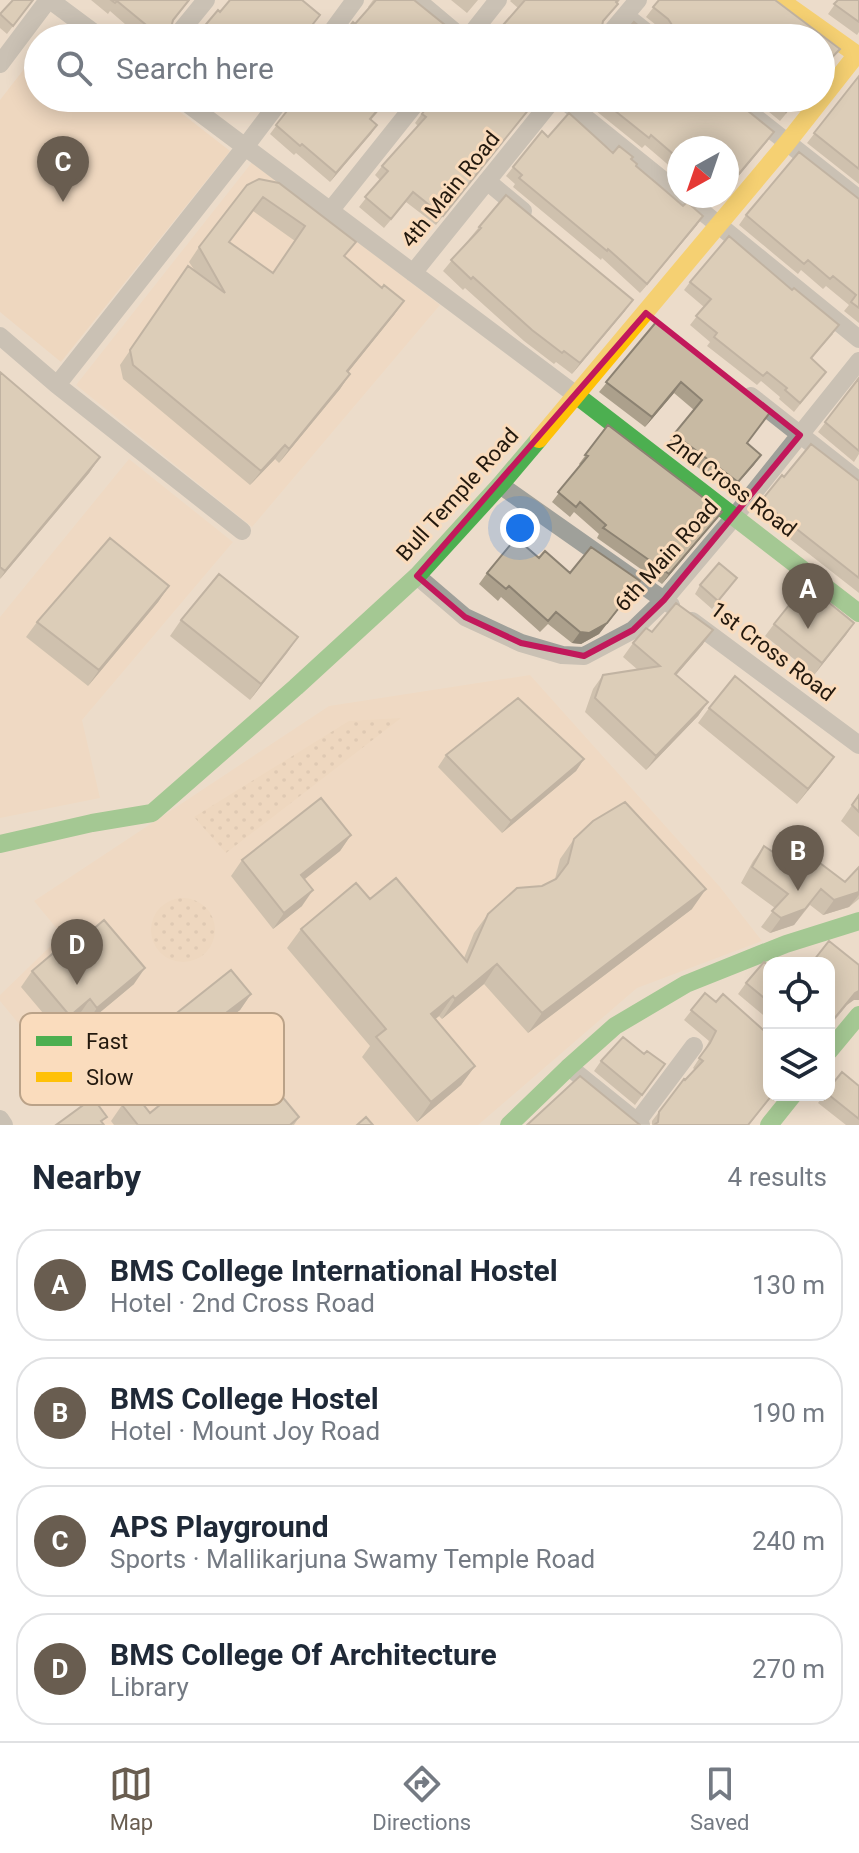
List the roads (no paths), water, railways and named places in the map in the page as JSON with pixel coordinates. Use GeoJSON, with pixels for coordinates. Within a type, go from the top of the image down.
{"type":"FeatureCollection","features":[{"type":"Feature","properties":{"kind":"street"},"geometry":{"type":"LineString","coordinates":[[31,24],[49,0],[82,24]]}},
{"type":"Feature","properties":{"kind":"street"},"geometry":{"type":"LineString","coordinates":[[186,24],[206,0]]}},
{"type":"Feature","properties":{"kind":"street"},"geometry":{"type":"LineString","coordinates":[[337,24],[355,0]]}},
{"type":"Feature","properties":{"kind":"street"},"geometry":{"type":"LineString","coordinates":[[417,0],[447,24]]}},
{"type":"Feature","properties":{"kind":"street"},"geometry":{"type":"LineString","coordinates":[[477,24],[498,0]]}},
{"type":"Feature","properties":{"kind":"street"},"geometry":{"type":"LineString","coordinates":[[619,24],[638,0]]}},
{"type":"Feature","properties":{"kind":"street"},"geometry":{"type":"LineString","coordinates":[[780,0],[815,24]]}},
{"type":"Feature","properties":{"kind":"street"},"geometry":{"type":"LineString","coordinates":[[626,16],[636,24]]}},
{"type":"Feature","properties":{"kind":"street"},"geometry":{"type":"LineString","coordinates":[[0,64],[24,33]]}},
{"type":"Feature","properties":{"kind":"street"},"geometry":{"type":"LineString","coordinates":[[835,38],[858,54]]}},
{"type":"Feature","properties":{"kind":"street","name":"Bull Temple Road"},"geometry":{"type":"LineString","coordinates":[[835,83],[858,54]]}},
{"type":"Feature","properties":{"kind":"street"},"geometry":{"type":"LineString","coordinates":[[199,112],[576,395]]}},
{"type":"Feature","properties":{"kind":"street"},"geometry":{"type":"LineString","coordinates":[[57,385],[271,112]]}},
{"type":"Feature","properties":{"kind":"street"},"geometry":{"type":"LineString","coordinates":[[330,211],[409,112]]}},
{"type":"Feature","properties":{"kind":"street","name":"4th Main Road"},"geometry":{"type":"LineString","coordinates":[[413,273],[543,112]]}},
{"type":"Feature","properties":{"kind":"street"},"geometry":{"type":"LineString","coordinates":[[578,112],[667,183]]}},
{"type":"Feature","properties":{"kind":"street"},"geometry":{"type":"LineString","coordinates":[[748,112],[859,199]]}},
{"type":"Feature","properties":{"kind":"street","name":"Bull Temple Road"},"geometry":{"type":"LineString","coordinates":[[0,844],[152,813],[296,687],[417,576],[500,485],[812,112]]}},
{"type":"Feature","properties":{"kind":"street"},"geometry":{"type":"LineString","coordinates":[[487,181],[536,222]]}},
{"type":"Feature","properties":{"kind":"street"},"geometry":{"type":"LineString","coordinates":[[698,208],[859,339]]}},
{"type":"Feature","properties":{"kind":"street"},"geometry":{"type":"LineString","coordinates":[[0,336],[242,531]]}},
{"type":"Feature","properties":{"kind":"street","name":"6th Main Road"},"geometry":{"type":"LineString","coordinates":[[417,576],[465,617],[521,643],[562,655],[584,656],[633,630],[664,600],[859,361]]}},
{"type":"Feature","properties":{"kind":"street"},"geometry":{"type":"LineString","coordinates":[[741,388],[859,481]]}},
{"type":"Feature","properties":{"kind":"street","name":"2nd Cross Road"},"geometry":{"type":"LineString","coordinates":[[576,395],[859,613]]}},
{"type":"Feature","properties":{"kind":"street","name":"1st Cross Road"},"geometry":{"type":"LineString","coordinates":[[500,485],[664,600],[859,745]]}},
{"type":"Feature","properties":{"kind":"street"},"geometry":{"type":"LineString","coordinates":[[509,1125],[615,1026],[686,984],[786,944],[859,921]]}},
{"type":"Feature","properties":{"kind":"street"},"geometry":{"type":"LineString","coordinates":[[835,1044],[859,1015]]}},
{"type":"Feature","properties":{"kind":"street"},"geometry":{"type":"LineString","coordinates":[[569,1067],[639,1124],[694,1046]]}},
{"type":"Feature","properties":{"kind":"street"},"geometry":{"type":"LineString","coordinates":[[769,1125],[788,1101]]}},
{"type":"Feature","properties":{"kind":"street"},"geometry":{"type":"LineString","coordinates":[[0,1119],[4,1125]]}},
{"type":"Feature","properties":{"kind":"place","name":"APS Playground"},"geometry":{"type":"Point","coordinates":[63,202]}},
{"type":"Feature","properties":{"kind":"place","name":"BMS College International Hostel"},"geometry":{"type":"Point","coordinates":[808,629]}},
{"type":"Feature","properties":{"kind":"place","name":"BMS College Hostel"},"geometry":{"type":"Point","coordinates":[798,891]}},
{"type":"Feature","properties":{"kind":"place","name":"BMS College Of Architecture"},"geometry":{"type":"Point","coordinates":[77,985]}}]}
